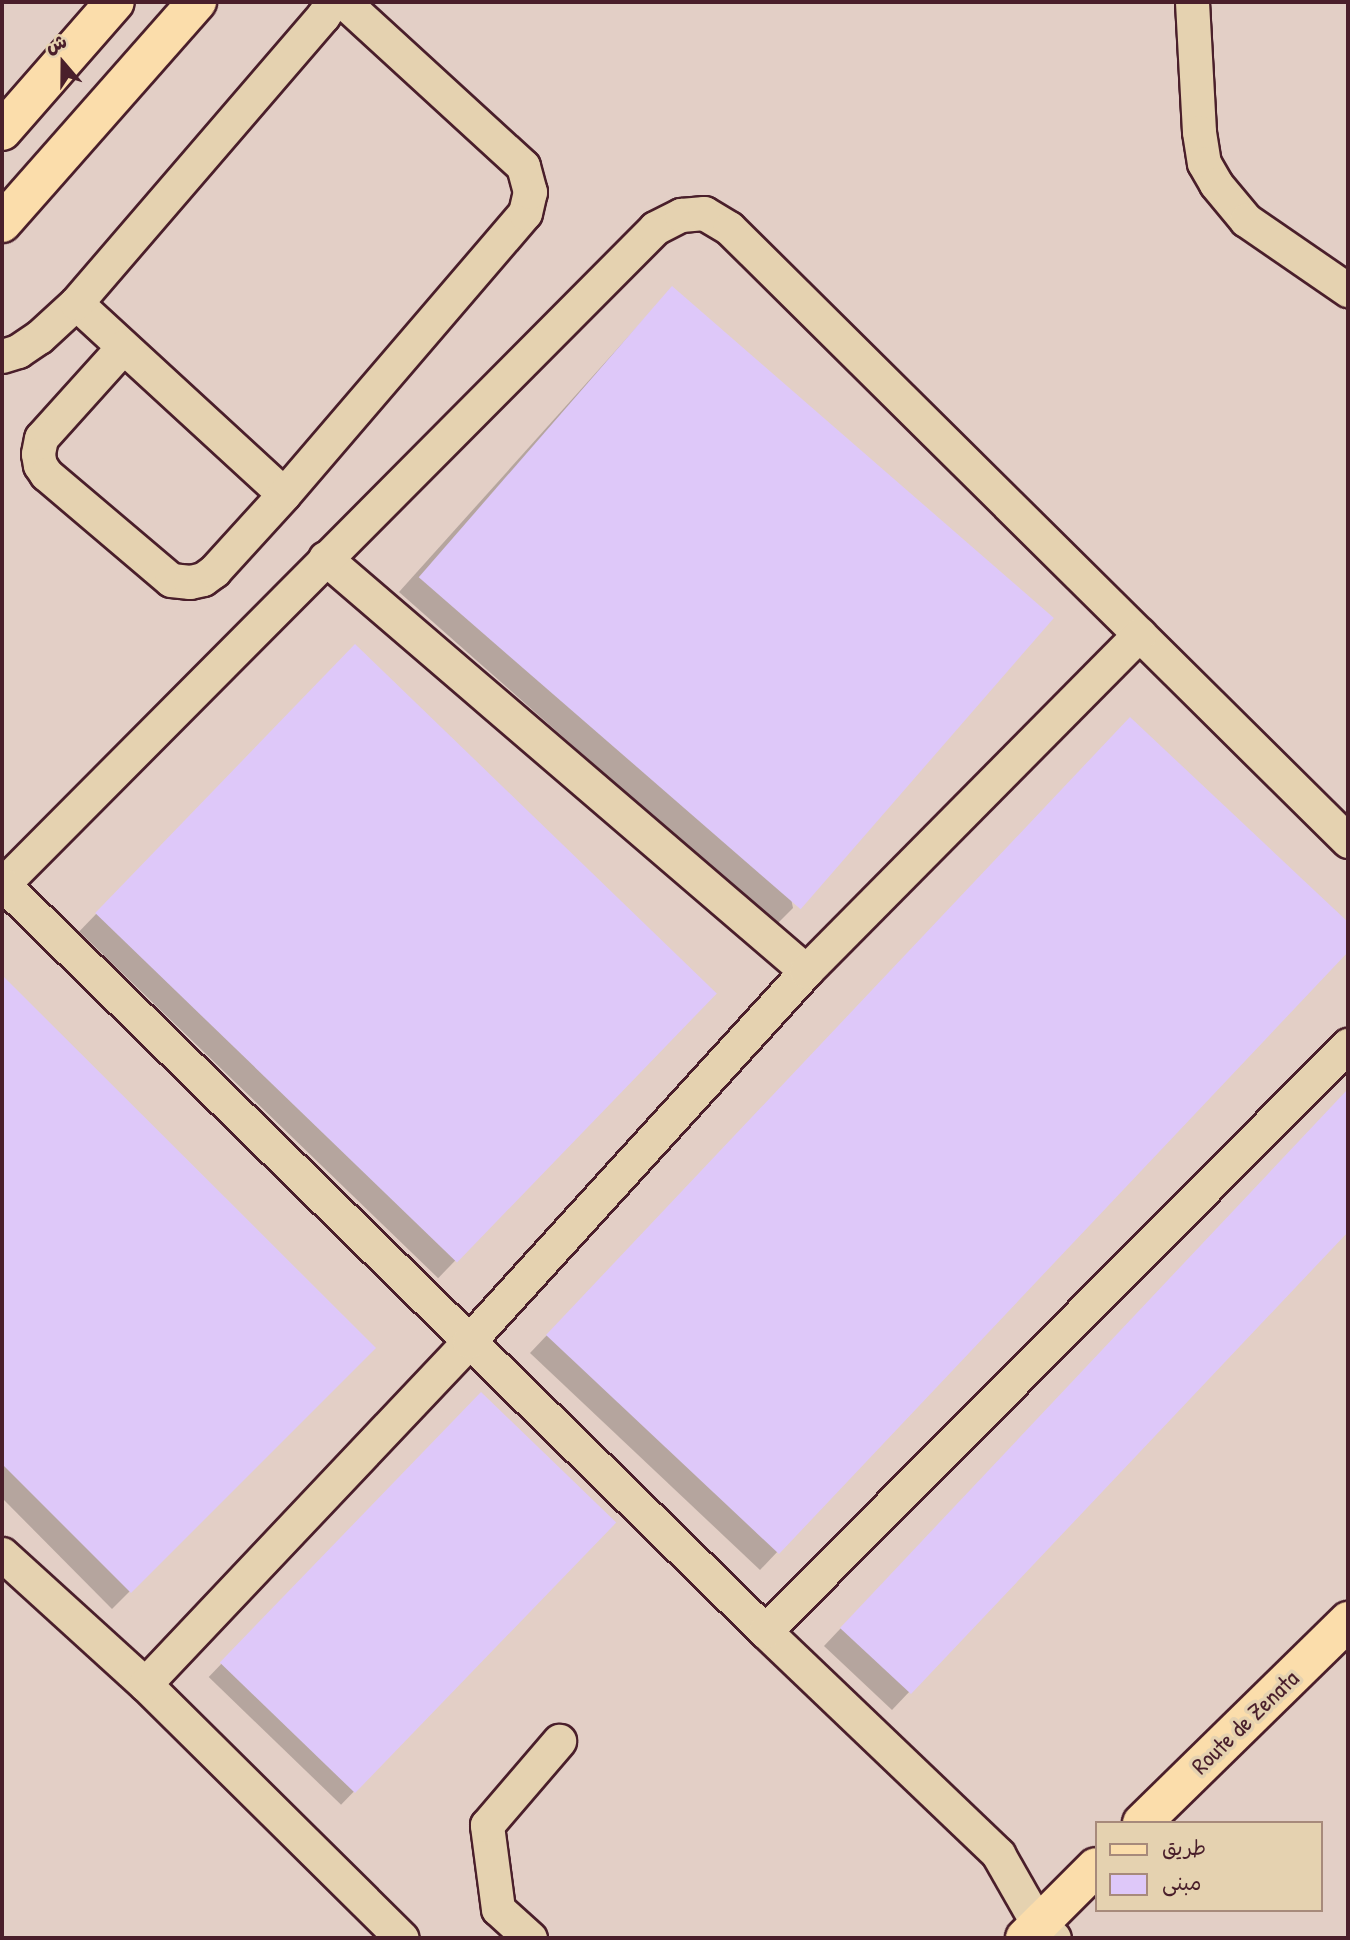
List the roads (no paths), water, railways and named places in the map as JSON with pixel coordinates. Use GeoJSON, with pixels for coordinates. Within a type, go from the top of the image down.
{"type":"FeatureCollection","features":[{"type":"Feature","properties":{"kind":"main road"},"geometry":{"type":"LineString","coordinates":[[2,131],[115,2]]}},
{"type":"Feature","properties":{"kind":"main road"},"geometry":{"type":"LineString","coordinates":[[2,223],[197,2]]}},
{"type":"Feature","properties":{"kind":"main road","name":"Route de Zenata"},"geometry":{"type":"LineString","coordinates":[[1144,1821],[1348,1621]]}},
{"type":"Feature","properties":{"kind":"main road"},"geometry":{"type":"LineString","coordinates":[[1039,1934],[1094,1869]]}},
{"type":"Feature","properties":{"kind":"street"},"geometry":{"type":"LineString","coordinates":[[2,356],[18,351],[39,338],[76,303],[332,2]]}},
{"type":"Feature","properties":{"kind":"street"},"geometry":{"type":"LineString","coordinates":[[123,347],[41,438],[38,454],[46,474],[171,580],[180,582],[203,579],[214,571],[284,495],[525,213],[530,192],[523,166],[344,2]]}},
{"type":"Feature","properties":{"kind":"street"},"geometry":{"type":"LineString","coordinates":[[1192,2],[1199,132],[1204,163],[1216,184],[1247,220],[1348,289]]}},
{"type":"Feature","properties":{"kind":"street"},"geometry":{"type":"LineString","coordinates":[[1039,1934],[999,1854],[765,1631],[3,885],[655,228],[681,215],[704,214],[729,228],[1348,841]]}},
{"type":"Feature","properties":{"kind":"street"},"geometry":{"type":"LineString","coordinates":[[76,303],[284,495]]}},
{"type":"Feature","properties":{"kind":"street"},"geometry":{"type":"LineString","coordinates":[[325,558],[806,971]]}},
{"type":"Feature","properties":{"kind":"street"},"geometry":{"type":"LineString","coordinates":[[145,1684],[468,1341],[806,971],[1140,634]]}},
{"type":"Feature","properties":{"kind":"street"},"geometry":{"type":"LineString","coordinates":[[765,1631],[1348,1045]]}},
{"type":"Feature","properties":{"kind":"street"},"geometry":{"type":"LineString","coordinates":[[2,1554],[145,1684],[402,1938]]}},
{"type":"Feature","properties":{"kind":"street"},"geometry":{"type":"LineString","coordinates":[[530,1938],[498,1909],[487,1825],[559,1741]]}}]}
